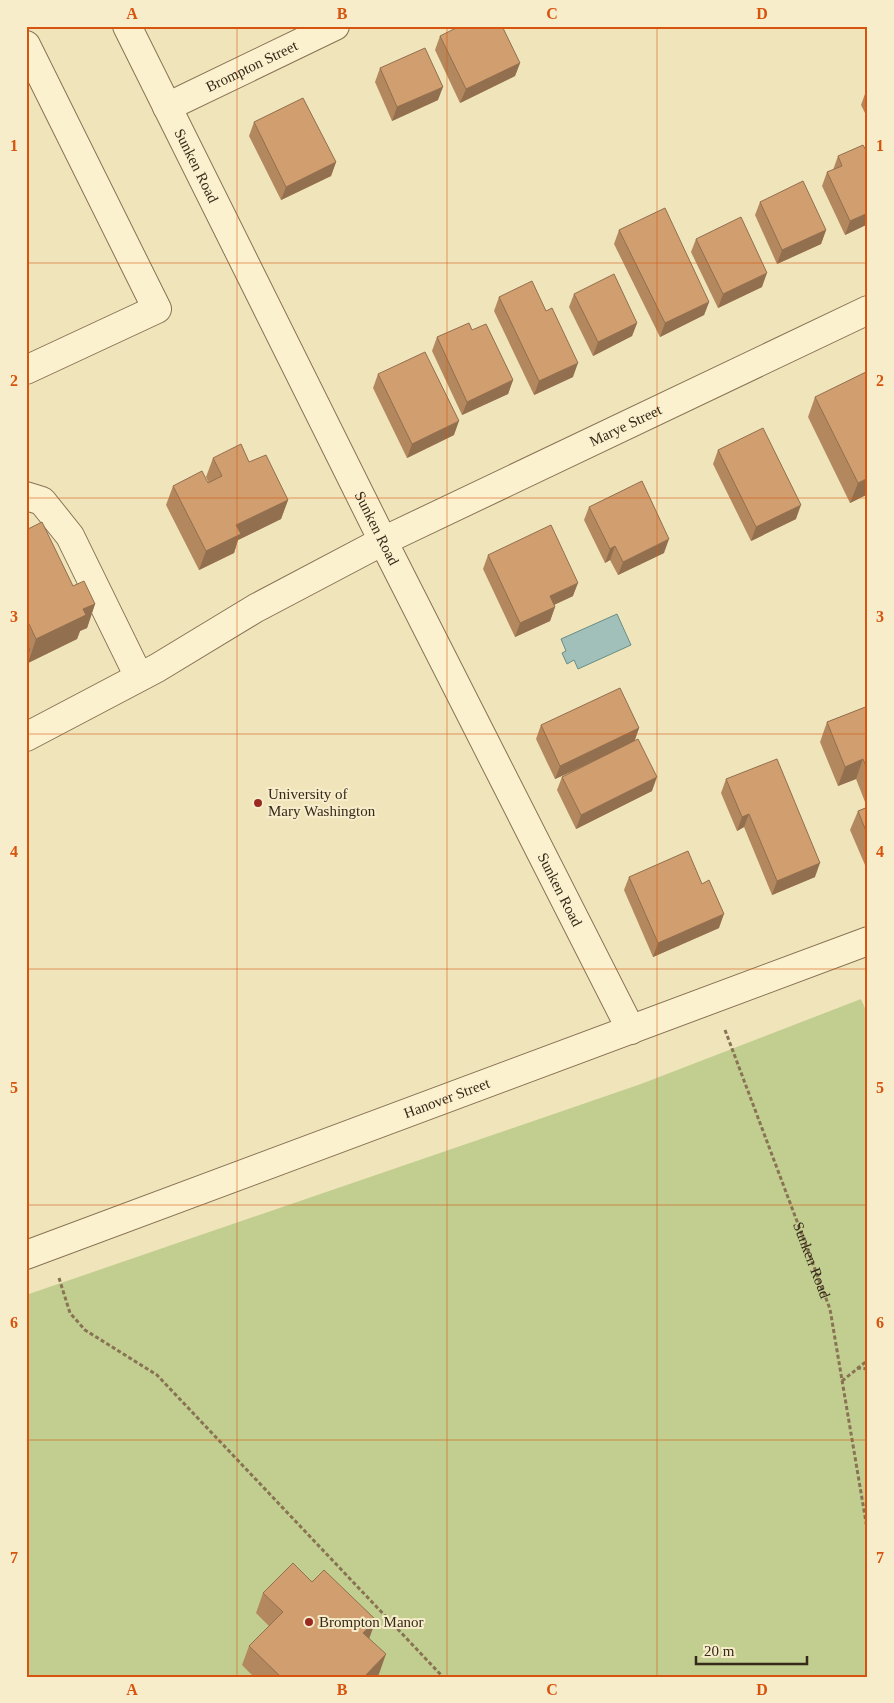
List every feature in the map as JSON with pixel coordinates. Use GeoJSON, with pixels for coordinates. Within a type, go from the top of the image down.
{"type":"FeatureCollection","features":[{"type":"Feature","properties":{"kind":"street","name":"Sunken Road"},"geometry":{"type":"LineString","coordinates":[[127,26],[383,542],[631,1030]]}},
{"type":"Feature","properties":{"kind":"street","name":"Brompton Street"},"geometry":{"type":"LineString","coordinates":[[167,107],[335,26]]}},
{"type":"Feature","properties":{"kind":"street"},"geometry":{"type":"LineString","coordinates":[[26,45],[157,309],[26,370]]}},
{"type":"Feature","properties":{"kind":"street","name":"Marye Street"},"geometry":{"type":"LineString","coordinates":[[26,737],[139,677],[256,608],[383,542],[868,310]]}},
{"type":"Feature","properties":{"kind":"street"},"geometry":{"type":"LineString","coordinates":[[26,496],[42,501],[70,536],[139,677]]}},
{"type":"Feature","properties":{"kind":"street","name":"Hanover Street"},"geometry":{"type":"LineString","coordinates":[[38,1251],[868,941]]}},
{"type":"Feature","properties":{"kind":"path","name":"Sunken Road"},"geometry":{"type":"LineString","coordinates":[[710,999],[727,1034],[830,1309],[868,1534]]}},
{"type":"Feature","properties":{"kind":"path"},"geometry":{"type":"LineString","coordinates":[[38,1251],[70,1313],[85,1330],[157,1375],[443,1677]]}},
{"type":"Feature","properties":{"kind":"path"},"geometry":{"type":"LineString","coordinates":[[842,1382],[868,1360]]}},
{"type":"Feature","properties":{"kind":"path"},"geometry":{"type":"LineString","coordinates":[[857,1368],[868,1369]]}},
{"type":"Feature","properties":{"kind":"green space"},"geometry":{"type":"Polygon","coordinates":[[[861,999],[868,1015],[868,1677],[26,1677],[26,1295],[641,1084],[861,999]]]}},
{"type":"Feature","properties":{"kind":"water"},"geometry":{"type":"Polygon","coordinates":[[[617,614],[631,645],[578,669],[574,660],[567,664],[562,653],[566,651],[561,639],[617,614]]]}},
{"type":"Feature","properties":{"kind":"building"},"geometry":{"type":"Polygon","coordinates":[[[460,26],[502,26],[520,63],[466,89],[440,36],[460,26]]]}},
{"type":"Feature","properties":{"kind":"building"},"geometry":{"type":"Polygon","coordinates":[[[425,48],[443,87],[397,107],[380,68],[425,48]]]}},
{"type":"Feature","properties":{"kind":"building"},"geometry":{"type":"Polygon","coordinates":[[[303,98],[336,162],[286,187],[254,122],[303,98]]]}},
{"type":"Feature","properties":{"kind":"building"},"geometry":{"type":"Polygon","coordinates":[[[863,145],[868,154],[868,213],[850,221],[827,172],[842,166],[838,156],[863,145]]]}},
{"type":"Feature","properties":{"kind":"building"},"geometry":{"type":"Polygon","coordinates":[[[803,181],[826,230],[782,250],[760,202],[803,181]]]}},
{"type":"Feature","properties":{"kind":"building"},"geometry":{"type":"Polygon","coordinates":[[[665,208],[709,302],[665,323],[619,230],[665,208]]]}},
{"type":"Feature","properties":{"kind":"building"},"geometry":{"type":"Polygon","coordinates":[[[741,217],[767,273],[723,294],[696,239],[741,217]]]}},
{"type":"Feature","properties":{"kind":"building"},"geometry":{"type":"Polygon","coordinates":[[[614,274],[637,323],[598,342],[574,294],[614,274]]]}},
{"type":"Feature","properties":{"kind":"building"},"geometry":{"type":"Polygon","coordinates":[[[532,281],[546,311],[552,308],[578,363],[539,381],[499,297],[532,281]]]}},
{"type":"Feature","properties":{"kind":"building"},"geometry":{"type":"Polygon","coordinates":[[[469,323],[472,330],[486,324],[513,380],[467,402],[437,337],[469,323]]]}},
{"type":"Feature","properties":{"kind":"building"},"geometry":{"type":"Polygon","coordinates":[[[425,352],[459,421],[412,444],[378,374],[425,352]]]}},
{"type":"Feature","properties":{"kind":"building"},"geometry":{"type":"Polygon","coordinates":[[[868,371],[868,478],[858,483],[815,397],[868,371]]]}},
{"type":"Feature","properties":{"kind":"building"},"geometry":{"type":"Polygon","coordinates":[[[763,428],[801,505],[756,527],[718,450],[763,428]]]}},
{"type":"Feature","properties":{"kind":"building"},"geometry":{"type":"Polygon","coordinates":[[[241,444],[249,462],[266,455],[288,500],[236,525],[241,534],[206,551],[173,486],[202,471],[208,483],[222,476],[213,458],[241,444]]]}},
{"type":"Feature","properties":{"kind":"building"},"geometry":{"type":"Polygon","coordinates":[[[642,481],[669,539],[623,562],[615,546],[610,549],[589,507],[642,481]]]}},
{"type":"Feature","properties":{"kind":"building"},"geometry":{"type":"Polygon","coordinates":[[[42,522],[73,586],[84,581],[95,604],[83,609],[86,615],[36,639],[29,624],[26,626],[26,530],[42,522]]]}},
{"type":"Feature","properties":{"kind":"building"},"geometry":{"type":"Polygon","coordinates":[[[551,525],[578,583],[550,596],[555,607],[520,623],[488,555],[551,525]]]}},
{"type":"Feature","properties":{"kind":"building"},"geometry":{"type":"Polygon","coordinates":[[[26,642],[30,650],[26,651],[26,642]]]}},
{"type":"Feature","properties":{"kind":"building"},"geometry":{"type":"Polygon","coordinates":[[[620,688],[639,728],[560,766],[541,725],[620,688]]]}},
{"type":"Feature","properties":{"kind":"building"},"geometry":{"type":"Polygon","coordinates":[[[868,706],[868,771],[863,759],[845,767],[827,722],[868,706]]]}},
{"type":"Feature","properties":{"kind":"building"},"geometry":{"type":"Polygon","coordinates":[[[638,739],[657,777],[581,815],[562,777],[638,739]]]}},
{"type":"Feature","properties":{"kind":"building"},"geometry":{"type":"Polygon","coordinates":[[[777,759],[820,863],[777,881],[749,814],[742,817],[726,779],[777,759]]]}},
{"type":"Feature","properties":{"kind":"building"},"geometry":{"type":"Polygon","coordinates":[[[868,807],[868,836],[858,811],[868,807]]]}},
{"type":"Feature","properties":{"kind":"building"},"geometry":{"type":"Polygon","coordinates":[[[688,851],[702,884],[709,880],[724,914],[658,943],[629,877],[688,851]]]}},
{"type":"Feature","properties":{"kind":"building","name":"Brompton Manor"},"geometry":{"type":"Polygon","coordinates":[[[293,1563],[312,1582],[324,1570],[376,1620],[363,1633],[386,1654],[364,1677],[281,1677],[249,1646],[283,1612],[263,1593],[293,1563]]]}},
{"type":"Feature","properties":{"kind":"place","name":"University of Mary Washington"},"geometry":{"type":"Point","coordinates":[258,803]}},
{"type":"Feature","properties":{"kind":"place","name":"Brompton Manor"},"geometry":{"type":"Point","coordinates":[309,1622]}}]}
